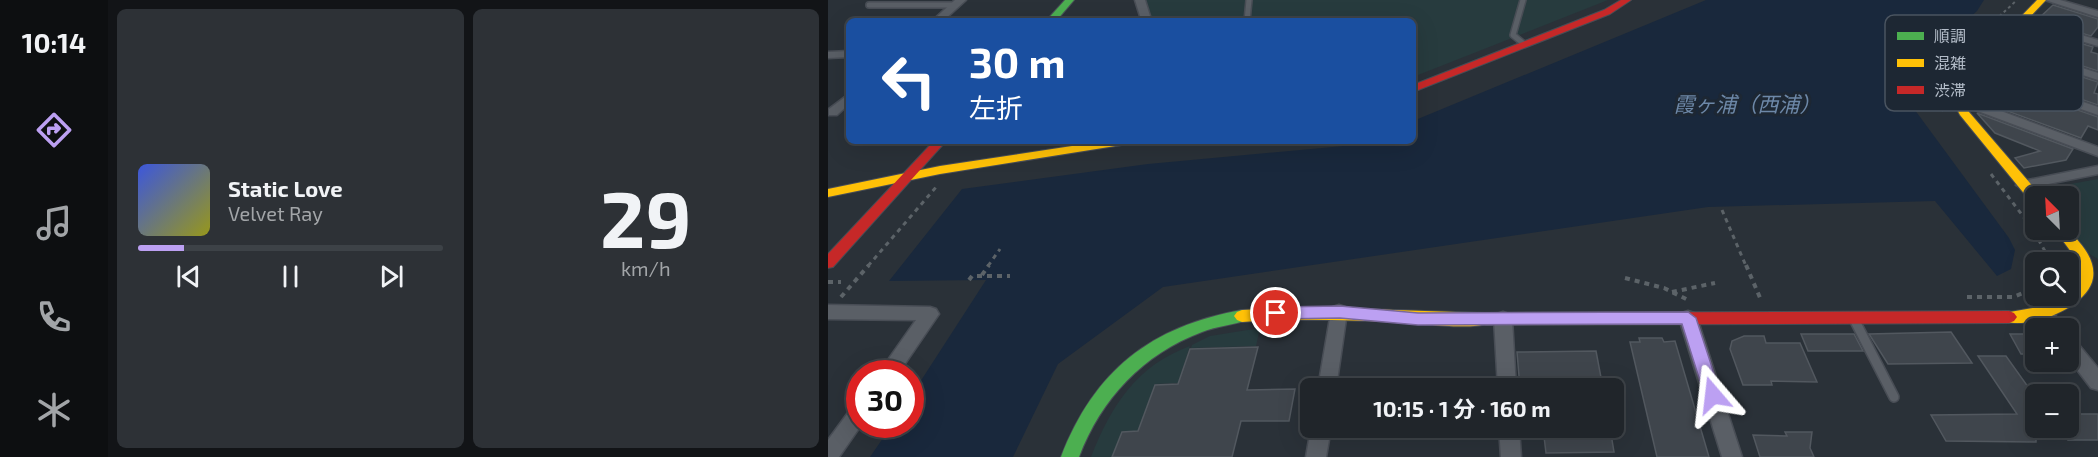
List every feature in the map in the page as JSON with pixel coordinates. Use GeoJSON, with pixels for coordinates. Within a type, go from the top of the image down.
{"type":"FeatureCollection","features":[{"type":"Feature","properties":{"kind":"street"},"geometry":{"type":"LineString","coordinates":[[1054,18],[1070,0]]}},
{"type":"Feature","properties":{"kind":"street"},"geometry":{"type":"LineString","coordinates":[[1140,0],[1144,18]]}},
{"type":"Feature","properties":{"kind":"street"},"geometry":{"type":"LineString","coordinates":[[1416,88],[1607,12],[1627,0]]}},
{"type":"Feature","properties":{"kind":"street"},"geometry":{"type":"LineString","coordinates":[[2026,15],[2042,0]]}},
{"type":"Feature","properties":{"kind":"street"},"geometry":{"type":"LineString","coordinates":[[2050,0],[2098,14]]}},
{"type":"Feature","properties":{"kind":"street"},"geometry":{"type":"LineString","coordinates":[[940,18],[959,2]]}},
{"type":"Feature","properties":{"kind":"street"},"geometry":{"type":"LineString","coordinates":[[2083,39],[2098,43]]}},
{"type":"Feature","properties":{"kind":"street"},"geometry":{"type":"LineString","coordinates":[[828,55],[846,54]]}},
{"type":"Feature","properties":{"kind":"street"},"geometry":{"type":"LineString","coordinates":[[2083,72],[2098,77]]}},
{"type":"Feature","properties":{"kind":"street"},"geometry":{"type":"LineString","coordinates":[[830,114],[846,101]]}},
{"type":"Feature","properties":{"kind":"street"},"geometry":{"type":"LineString","coordinates":[[2083,106],[2098,111]]}},
{"type":"Feature","properties":{"kind":"street"},"geometry":{"type":"LineString","coordinates":[[830,114],[846,111]]}},
{"type":"Feature","properties":{"kind":"street"},"geometry":{"type":"LineString","coordinates":[[1965,111],[2025,186]]}},
{"type":"Feature","properties":{"kind":"street"},"geometry":{"type":"LineString","coordinates":[[1989,111],[2098,152]]}},
{"type":"Feature","properties":{"kind":"street"},"geometry":{"type":"LineString","coordinates":[[828,263],[937,144]]}},
{"type":"Feature","properties":{"kind":"street"},"geometry":{"type":"LineString","coordinates":[[828,193],[1096,144]]}},
{"type":"Feature","properties":{"kind":"street"},"geometry":{"type":"LineString","coordinates":[[2023,184],[2098,170]]}},
{"type":"Feature","properties":{"kind":"street"},"geometry":{"type":"LineString","coordinates":[[1070,457],[1086,419],[1123,372],[1173,336],[1210,321],[1238,316],[1340,312],[1418,319],[1503,320],[1689,309],[1853,317],[2028,316],[2045,314],[2059,308],[2075,297],[2093,275],[2069,240]]}},
{"type":"Feature","properties":{"kind":"street"},"geometry":{"type":"LineString","coordinates":[[1689,309],[1732,457]]}},
{"type":"Feature","properties":{"kind":"street"},"geometry":{"type":"LineString","coordinates":[[828,312],[930,314],[897,360]]}},
{"type":"Feature","properties":{"kind":"street"},"geometry":{"type":"LineString","coordinates":[[1329,378],[1340,312]]}},
{"type":"Feature","properties":{"kind":"street"},"geometry":{"type":"LineString","coordinates":[[2045,314],[2048,318]]}},
{"type":"Feature","properties":{"kind":"street"},"geometry":{"type":"LineString","coordinates":[[1503,320],[1506,378]]}},
{"type":"Feature","properties":{"kind":"street"},"geometry":{"type":"LineString","coordinates":[[2079,358],[2098,382]]}},
{"type":"Feature","properties":{"kind":"street"},"geometry":{"type":"LineString","coordinates":[[828,456],[846,431]]}},
{"type":"Feature","properties":{"kind":"street"},"geometry":{"type":"LineString","coordinates":[[1316,457],[1319,438]]}},
{"type":"Feature","properties":{"kind":"street"},"geometry":{"type":"LineString","coordinates":[[1509,438],[1510,457]]}},
{"type":"Feature","properties":{"kind":"lane"},"geometry":{"type":"LineString","coordinates":[[1247,18],[1249,0]]}},
{"type":"Feature","properties":{"kind":"lane"},"geometry":{"type":"LineString","coordinates":[[1523,0],[1520,17],[1513,34],[1524,44]]}},
{"type":"Feature","properties":{"kind":"lane"},"geometry":{"type":"LineString","coordinates":[[869,5],[959,2]]}},
{"type":"Feature","properties":{"kind":"lane"},"geometry":{"type":"LineString","coordinates":[[1853,317],[1894,397]]}},
{"type":"Feature","properties":{"kind":"path"},"geometry":{"type":"LineString","coordinates":[[850,299],[839,299],[943,179]]}},
{"type":"Feature","properties":{"kind":"path"},"geometry":{"type":"LineString","coordinates":[[1722,210],[1761,300]]}},
{"type":"Feature","properties":{"kind":"path"},"geometry":{"type":"LineString","coordinates":[[982,276],[999,249]]}},
{"type":"Feature","properties":{"kind":"path"},"geometry":{"type":"LineString","coordinates":[[969,280],[972,276],[1010,276]]}},
{"type":"Feature","properties":{"kind":"path"},"geometry":{"type":"LineString","coordinates":[[1625,278],[1672,292],[1715,283]]}},
{"type":"Feature","properties":{"kind":"path"},"geometry":{"type":"LineString","coordinates":[[828,282],[841,282]]}},
{"type":"Feature","properties":{"kind":"path"},"geometry":{"type":"LineString","coordinates":[[1672,292],[1689,309]]}},
{"type":"Feature","properties":{"kind":"green space"},"geometry":{"type":"Polygon","coordinates":[[[1144,0],[1608,0],[1416,76],[1416,18],[1147,18],[1144,0]]]}},
{"type":"Feature","properties":{"kind":"green space"},"geometry":{"type":"Polygon","coordinates":[[[2098,179],[2098,259],[2081,247],[2076,240],[2079,240],[2079,186],[2060,186],[2098,179]]]}},
{"type":"Feature","properties":{"kind":"green space"},"geometry":{"type":"Polygon","coordinates":[[[1260,328],[1256,346],[1191,348],[1192,345],[1210,336],[1260,328]]]}},
{"type":"Feature","properties":{"kind":"green space"},"geometry":{"type":"Polygon","coordinates":[[[1190,346],[1178,383],[1155,384],[1138,431],[1122,432],[1112,457],[1091,457],[1107,421],[1140,376],[1171,354],[1190,346]]]}},
{"type":"Feature","properties":{"kind":"water","name":"霞ヶ浦（西浦）"},"geometry":{"type":"Polygon","coordinates":[[[1706,0],[1984,0],[1973,15],[1885,15],[1885,111],[1916,111],[2009,238],[2015,250],[2011,269],[1997,276],[1935,201],[1708,207],[1163,287],[1058,364],[1013,457],[870,457],[883,438],[924,438],[924,376],[986,280],[889,281],[962,189],[1148,164],[1357,144],[1416,144],[1416,120],[1706,0]]]}},
{"type":"Feature","properties":{"kind":"building"},"geometry":{"type":"Polygon","coordinates":[[[2053,5],[2098,19],[2098,27],[2091,36],[2083,34],[2083,15],[2042,15],[2053,5]]]}},
{"type":"Feature","properties":{"kind":"building"},"geometry":{"type":"Polygon","coordinates":[[[2083,44],[2093,47],[2091,52],[2098,54],[2098,71],[2083,66],[2083,44]]]}},
{"type":"Feature","properties":{"kind":"building"},"geometry":{"type":"Polygon","coordinates":[[[2083,77],[2098,82],[2094,93],[2098,94],[2098,105],[2083,100],[2083,77]]]}},
{"type":"Feature","properties":{"kind":"building"},"geometry":{"type":"Polygon","coordinates":[[[2007,111],[2081,111],[2098,117],[2098,130],[2088,126],[2081,138],[2007,111]]]}},
{"type":"Feature","properties":{"kind":"building"},"geometry":{"type":"Polygon","coordinates":[[[1977,113],[2073,149],[2066,160],[2024,168],[2015,158],[2040,151],[1995,133],[1977,113]]]}},
{"type":"Feature","properties":{"kind":"building"},"geometry":{"type":"Polygon","coordinates":[[[1951,332],[1972,363],[1888,364],[1869,334],[1951,332]]]}},
{"type":"Feature","properties":{"kind":"building"},"geometry":{"type":"Polygon","coordinates":[[[1801,334],[1854,334],[1863,351],[1808,351],[1801,334]]]}},
{"type":"Feature","properties":{"kind":"building"},"geometry":{"type":"Polygon","coordinates":[[[2010,334],[2025,334],[2025,354],[2021,354],[2010,334]]]}},
{"type":"Feature","properties":{"kind":"building"},"geometry":{"type":"Polygon","coordinates":[[[1744,336],[1764,336],[1766,343],[1800,343],[1817,382],[1771,381],[1772,385],[1743,385],[1730,349],[1732,341],[1744,336]]]}},
{"type":"Feature","properties":{"kind":"building"},"geometry":{"type":"Polygon","coordinates":[[[1639,338],[1662,338],[1664,342],[1675,341],[1709,457],[1657,457],[1630,342],[1640,342],[1639,338]]]}},
{"type":"Feature","properties":{"kind":"building"},"geometry":{"type":"Polygon","coordinates":[[[1258,347],[1247,390],[1295,389],[1289,421],[1241,421],[1232,457],[1112,457],[1122,432],[1138,431],[1155,385],[1178,384],[1190,349],[1258,347]]]}},
{"type":"Feature","properties":{"kind":"building"},"geometry":{"type":"Polygon","coordinates":[[[1596,351],[1601,378],[1519,378],[1517,352],[1596,351]]]}},
{"type":"Feature","properties":{"kind":"building"},"geometry":{"type":"Polygon","coordinates":[[[1978,356],[2006,356],[2026,384],[2025,438],[2036,438],[2036,442],[1946,441],[1931,415],[2017,414],[1978,356]]]}},
{"type":"Feature","properties":{"kind":"building"},"geometry":{"type":"Polygon","coordinates":[[[2079,414],[2098,414],[2098,440],[2068,440],[2068,438],[2079,438],[2079,414]]]}},
{"type":"Feature","properties":{"kind":"building"},"geometry":{"type":"Polygon","coordinates":[[[1785,432],[1812,432],[1810,448],[1814,457],[1760,457],[1753,435],[1787,436],[1785,432]]]}},
{"type":"Feature","properties":{"kind":"building"},"geometry":{"type":"Polygon","coordinates":[[[1544,438],[1612,438],[1614,452],[1546,453],[1544,438]]]}},
{"type":"Feature","properties":{"kind":"traffic: fast"},"geometry":{"type":"LineString","coordinates":[[1054,18],[1070,0]]}},
{"type":"Feature","properties":{"kind":"traffic: fast"},"geometry":{"type":"LineString","coordinates":[[1070,457],[1091,411],[1104,393],[1137,360],[1156,347],[1198,327],[1242,316]]}},
{"type":"Feature","properties":{"kind":"traffic: slow"},"geometry":{"type":"LineString","coordinates":[[2027,15],[2042,0]]}},
{"type":"Feature","properties":{"kind":"traffic: slow"},"geometry":{"type":"LineString","coordinates":[[1963,111],[2025,186]]}},
{"type":"Feature","properties":{"kind":"traffic: slow"},"geometry":{"type":"LineString","coordinates":[[828,193],[940,170],[1109,144]]}},
{"type":"Feature","properties":{"kind":"traffic: slow"},"geometry":{"type":"LineString","coordinates":[[2009,317],[2047,311],[2072,298],[2081,289],[2085,278],[2084,260],[2070,240]]}},
{"type":"Feature","properties":{"kind":"traffic: slow"},"geometry":{"type":"LineString","coordinates":[[1242,316],[1333,313],[1486,319]]}},
{"type":"Feature","properties":{"kind":"traffic: jam"},"geometry":{"type":"LineString","coordinates":[[1416,88],[1607,12],[1627,0]]}},
{"type":"Feature","properties":{"kind":"traffic: jam"},"geometry":{"type":"LineString","coordinates":[[828,263],[937,144]]}},
{"type":"Feature","properties":{"kind":"traffic: jam"},"geometry":{"type":"LineString","coordinates":[[1486,319],[2009,317]]}},
{"type":"Feature","properties":{"kind":"route"},"geometry":{"type":"LineString","coordinates":[[1276,313],[1340,312],[1418,319],[1688,318],[1713,395]]}}]}
